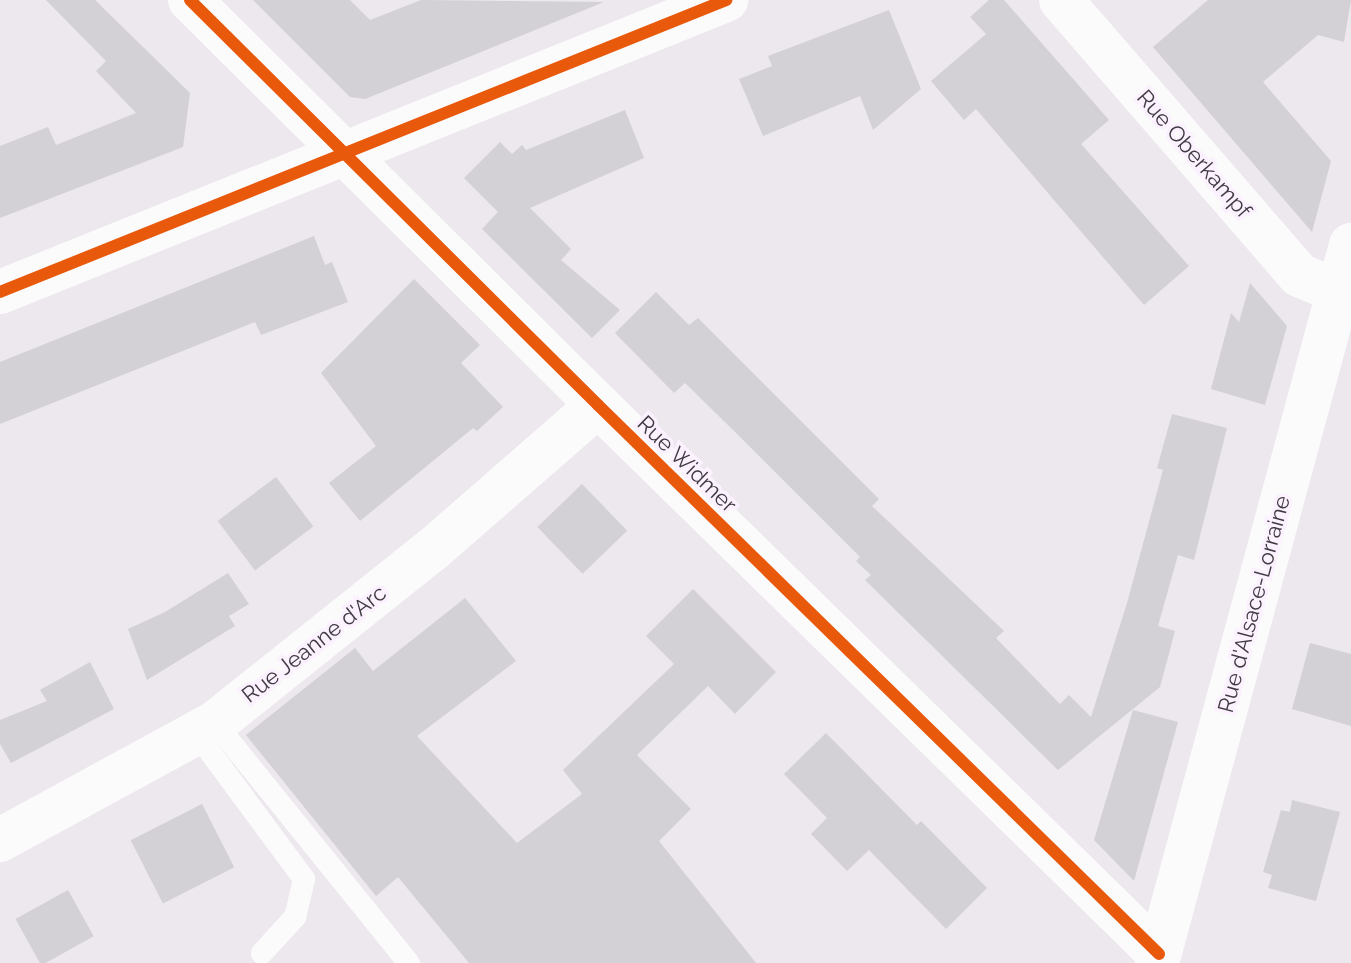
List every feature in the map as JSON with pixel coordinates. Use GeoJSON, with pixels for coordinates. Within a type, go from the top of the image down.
{"type":"FeatureCollection","features":[{"type":"Feature","properties":{"kind":"street","name":"Rue Widmer"},"geometry":{"type":"LineString","coordinates":[[190,0],[343,155],[1158,958]]}},
{"type":"Feature","properties":{"kind":"street"},"geometry":{"type":"LineString","coordinates":[[0,292],[726,0]]}},
{"type":"Feature","properties":{"kind":"street","name":"Rue Oberkampf"},"geometry":{"type":"LineString","coordinates":[[1061,0],[1299,275],[1339,292]]}},
{"type":"Feature","properties":{"kind":"street","name":"Rue d'Alsace-Lorraine"},"geometry":{"type":"LineString","coordinates":[[1158,958],[1351,245]]}},
{"type":"Feature","properties":{"kind":"street","name":"Rue Jeanne d'Arc"},"geometry":{"type":"LineString","coordinates":[[0,840],[205,728],[432,550],[598,405]]}},
{"type":"Feature","properties":{"kind":"lane"},"geometry":{"type":"LineString","coordinates":[[205,728],[304,879],[295,917],[262,953]]}},
{"type":"Feature","properties":{"kind":"lane"},"geometry":{"type":"LineString","coordinates":[[205,728],[409,963]]}},
{"type":"Feature","properties":{"kind":"building"},"geometry":{"type":"Polygon","coordinates":[[[46,0],[95,0],[190,93],[183,147],[0,218],[0,146],[48,127],[56,145],[136,113],[96,71],[106,61],[46,0]]]}},
{"type":"Feature","properties":{"kind":"building"},"geometry":{"type":"Polygon","coordinates":[[[253,0],[350,0],[370,20],[421,0],[604,2],[365,99],[350,97],[253,0]]]}},
{"type":"Feature","properties":{"kind":"building"},"geometry":{"type":"Polygon","coordinates":[[[989,0],[1004,0],[1109,120],[1081,144],[1189,266],[1144,305],[976,109],[964,120],[931,81],[986,34],[970,17],[989,0]]]}},
{"type":"Feature","properties":{"kind":"building"},"geometry":{"type":"Polygon","coordinates":[[[1208,0],[1351,0],[1344,42],[1318,35],[1263,82],[1331,161],[1312,232],[1153,47],[1208,0]]]}},
{"type":"Feature","properties":{"kind":"building"},"geometry":{"type":"Polygon","coordinates":[[[889,10],[921,89],[873,130],[860,96],[763,136],[739,79],[772,66],[768,56],[889,10]]]}},
{"type":"Feature","properties":{"kind":"building"},"geometry":{"type":"Polygon","coordinates":[[[625,110],[644,158],[530,208],[571,249],[561,260],[620,310],[592,338],[482,229],[498,212],[464,178],[500,142],[512,154],[522,145],[526,150],[625,110]]]}},
{"type":"Feature","properties":{"kind":"building"},"geometry":{"type":"Polygon","coordinates":[[[314,236],[325,265],[332,262],[348,302],[261,335],[255,322],[0,424],[0,362],[314,236]]]}},
{"type":"Feature","properties":{"kind":"building"},"geometry":{"type":"Polygon","coordinates":[[[414,279],[480,345],[461,363],[503,407],[477,431],[473,428],[360,521],[329,483],[376,446],[321,373],[414,279]]]}},
{"type":"Feature","properties":{"kind":"building"},"geometry":{"type":"Polygon","coordinates":[[[1250,283],[1287,326],[1265,405],[1211,389],[1231,313],[1239,322],[1250,283]]]}},
{"type":"Feature","properties":{"kind":"building"},"geometry":{"type":"Polygon","coordinates":[[[656,292],[689,325],[698,318],[879,499],[872,506],[1004,631],[996,638],[1060,704],[1069,695],[1091,717],[1127,603],[1163,470],[1157,468],[1172,414],[1227,428],[1194,560],[1178,555],[1158,626],[1175,631],[1160,687],[1058,770],[865,580],[871,575],[856,561],[860,557],[730,427],[685,383],[674,393],[615,333],[656,292]]]}},
{"type":"Feature","properties":{"kind":"building"},"geometry":{"type":"Polygon","coordinates":[[[276,477],[313,527],[255,570],[218,521],[276,477]]]}},
{"type":"Feature","properties":{"kind":"building"},"geometry":{"type":"Polygon","coordinates":[[[582,484],[627,531],[583,574],[537,527],[582,484]]]}},
{"type":"Feature","properties":{"kind":"building"},"geometry":{"type":"Polygon","coordinates":[[[228,573],[249,604],[229,616],[235,626],[147,680],[128,629],[165,612],[228,573]]]}},
{"type":"Feature","properties":{"kind":"building"},"geometry":{"type":"Polygon","coordinates":[[[693,589],[776,672],[735,714],[708,686],[637,755],[691,809],[659,841],[756,963],[469,963],[398,877],[376,896],[246,735],[355,648],[373,671],[465,598],[516,661],[417,736],[517,843],[582,794],[563,770],[674,664],[646,636],[693,589]]]}},
{"type":"Feature","properties":{"kind":"building"},"geometry":{"type":"Polygon","coordinates":[[[1310,643],[1351,654],[1351,726],[1292,709],[1310,643]]]}},
{"type":"Feature","properties":{"kind":"building"},"geometry":{"type":"Polygon","coordinates":[[[90,662],[114,709],[11,763],[0,744],[0,720],[47,701],[40,690],[90,662]]]}},
{"type":"Feature","properties":{"kind":"building"},"geometry":{"type":"Polygon","coordinates":[[[1133,710],[1178,722],[1134,881],[1094,840],[1133,710]]]}},
{"type":"Feature","properties":{"kind":"building"},"geometry":{"type":"Polygon","coordinates":[[[826,733],[917,825],[921,821],[987,888],[946,929],[869,850],[847,871],[811,834],[827,818],[784,774],[826,733]]]}},
{"type":"Feature","properties":{"kind":"building"},"geometry":{"type":"Polygon","coordinates":[[[1292,800],[1340,812],[1316,901],[1268,888],[1272,875],[1263,872],[1281,810],[1290,812],[1292,800]]]}},
{"type":"Feature","properties":{"kind":"building"},"geometry":{"type":"Polygon","coordinates":[[[202,804],[234,867],[163,904],[131,840],[202,804]]]}},
{"type":"Feature","properties":{"kind":"building"},"geometry":{"type":"Polygon","coordinates":[[[68,890],[94,936],[46,963],[40,963],[16,919],[68,890]]]}},
{"type":"Feature","properties":{"kind":"cycle path"},"geometry":{"type":"LineString","coordinates":[[190,0],[1159,954]]}},
{"type":"Feature","properties":{"kind":"cycle path"},"geometry":{"type":"LineString","coordinates":[[0,292],[726,0]]}}]}
